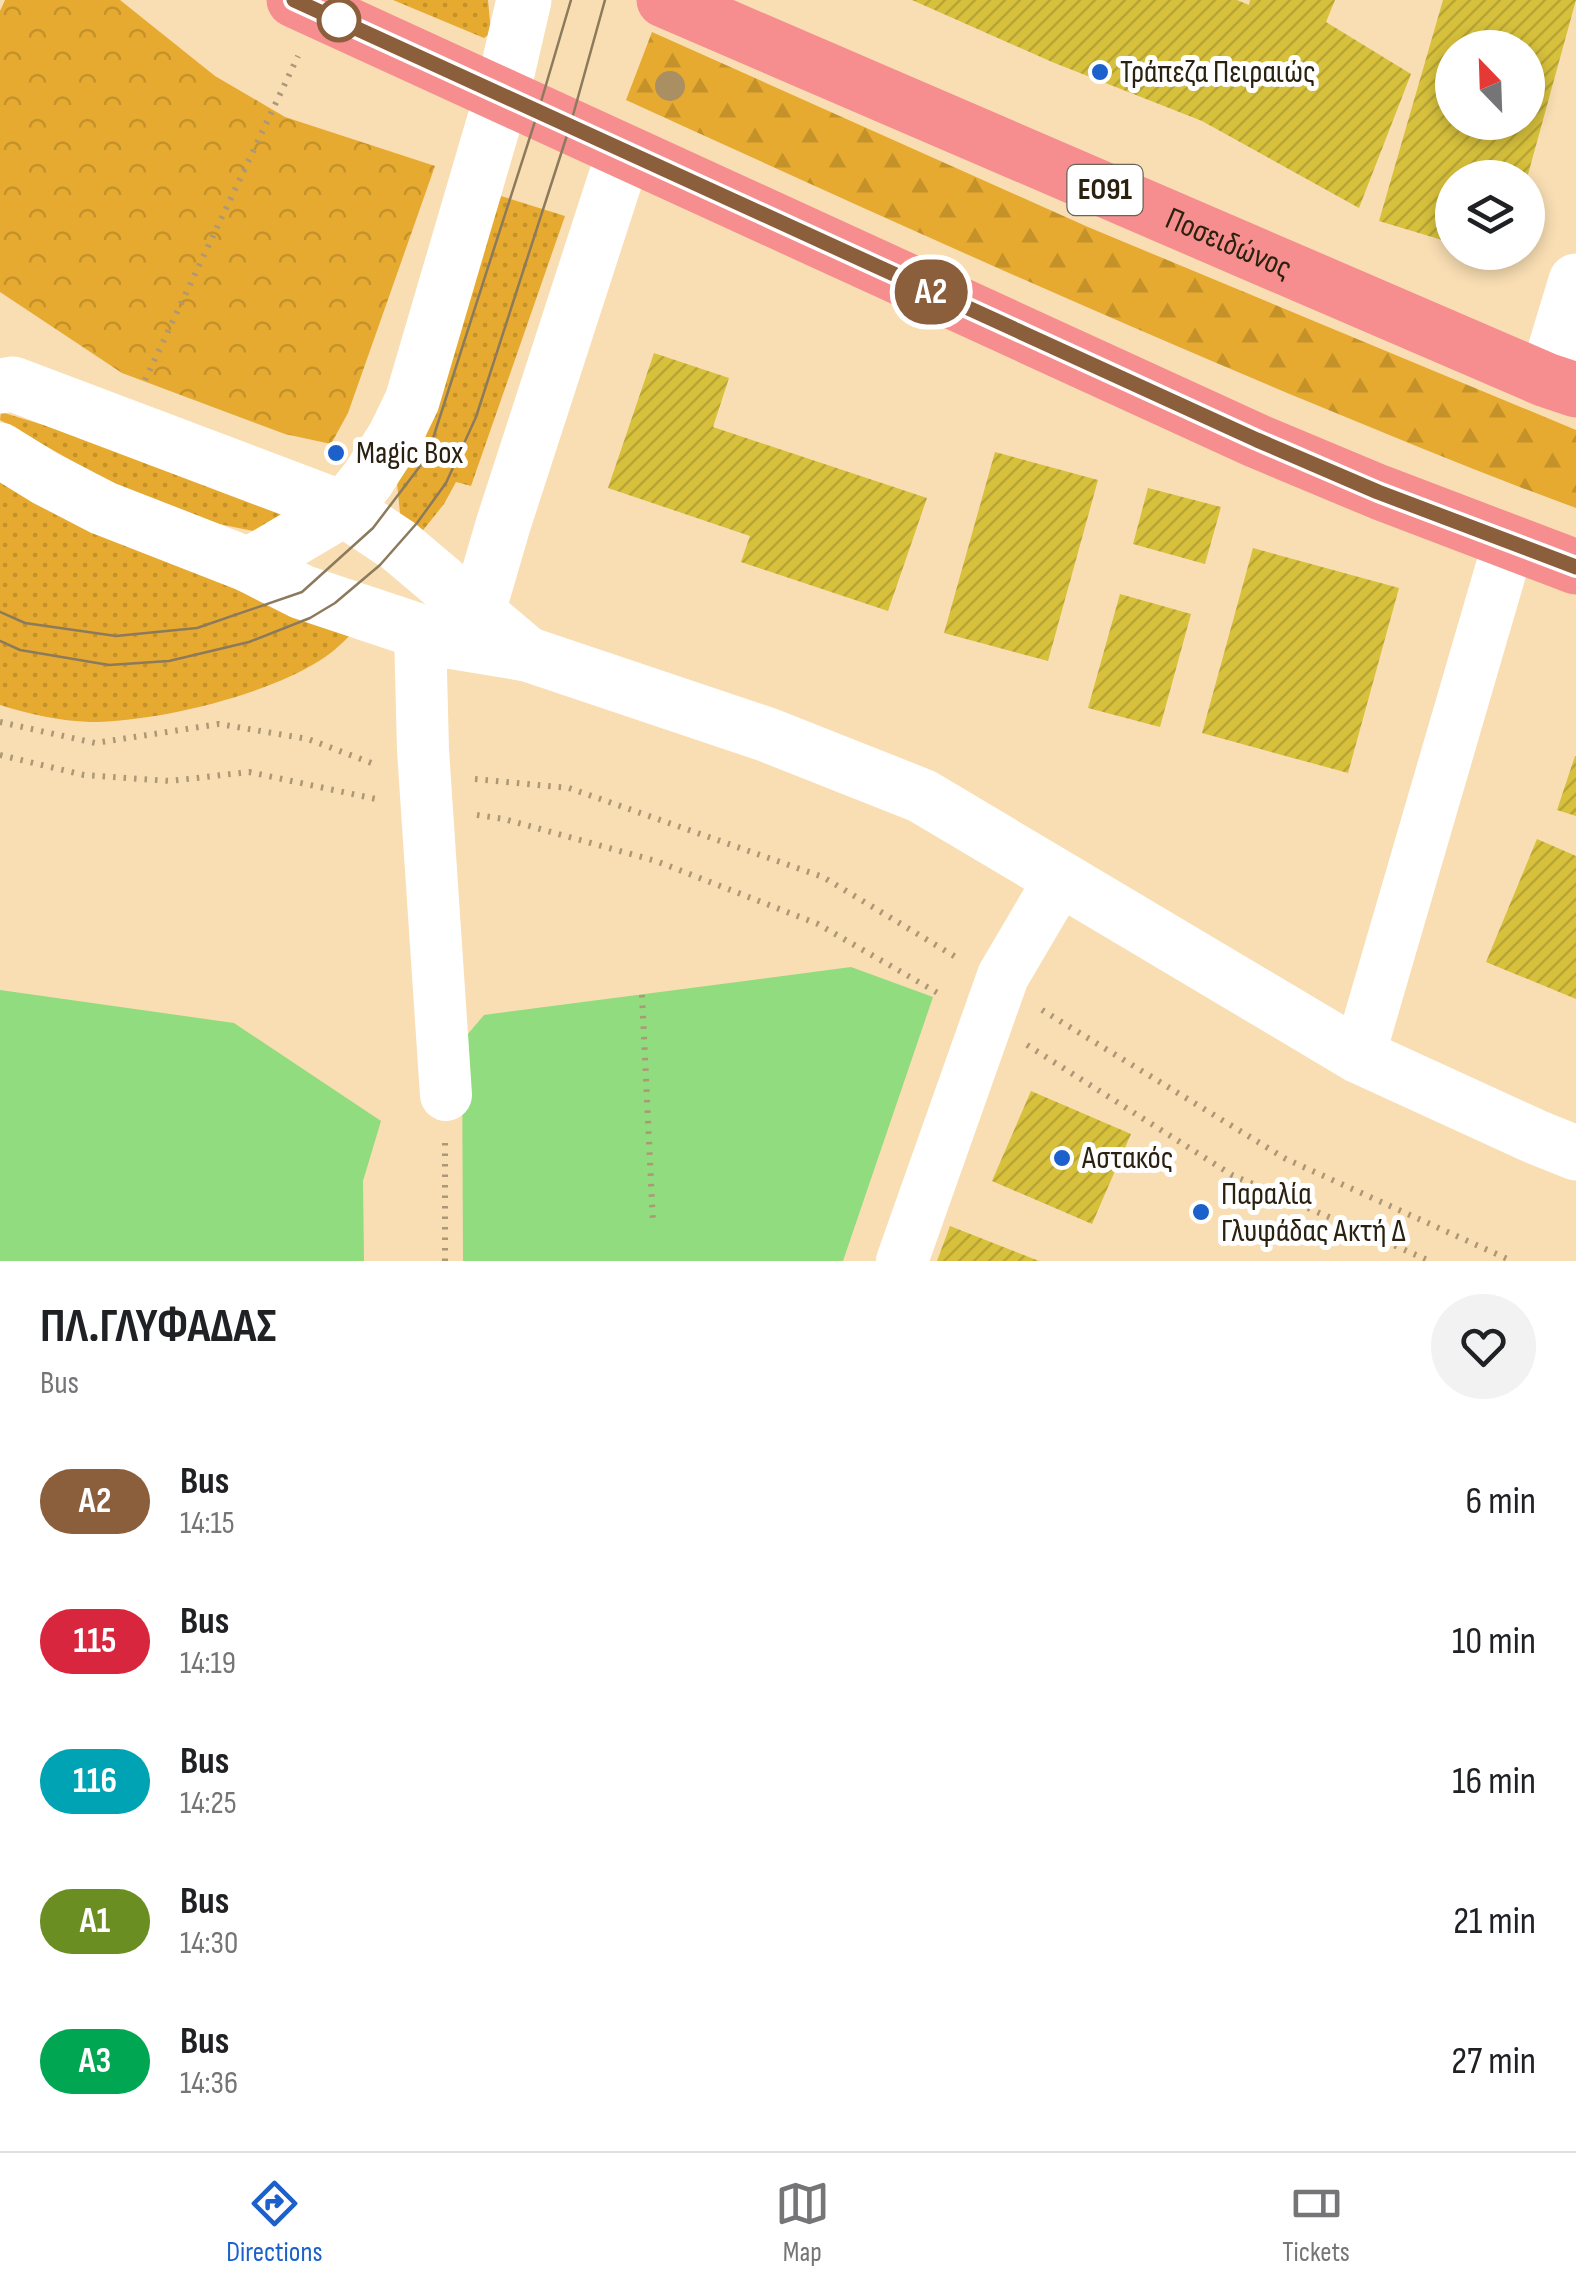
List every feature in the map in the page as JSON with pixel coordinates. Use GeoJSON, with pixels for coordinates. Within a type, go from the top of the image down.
{"type":"FeatureCollection","features":[{"type":"Feature","properties":{"kind":"highway","name":"Ποσειδώνος"},"geometry":{"type":"LineString","coordinates":[[664,0],[1561,385]]}},
{"type":"Feature","properties":{"kind":"highway"},"geometry":{"type":"LineString","coordinates":[[306,6],[1257,440],[1378,492],[1576,567]]}},
{"type":"Feature","properties":{"kind":"street"},"geometry":{"type":"LineString","coordinates":[[249,564],[344,509],[368,480],[395,436],[412,401],[502,96],[524,0]]}},
{"type":"Feature","properties":{"kind":"street"},"geometry":{"type":"LineString","coordinates":[[478,611],[624,152]]}},
{"type":"Feature","properties":{"kind":"street"},"geometry":{"type":"LineString","coordinates":[[1561,385],[1576,281]]}},
{"type":"Feature","properties":{"kind":"street"},"geometry":{"type":"LineString","coordinates":[[0,386],[13,384],[344,509],[398,545],[527,654]]}},
{"type":"Feature","properties":{"kind":"street"},"geometry":{"type":"LineString","coordinates":[[0,450],[103,508],[249,564],[302,592],[449,641],[527,654],[768,735],[922,796],[1359,1056],[1576,1153]]}},
{"type":"Feature","properties":{"kind":"street"},"geometry":{"type":"LineString","coordinates":[[1359,1056],[1509,542]]}},
{"type":"Feature","properties":{"kind":"street"},"geometry":{"type":"LineString","coordinates":[[420,632],[446,1096]]}},
{"type":"Feature","properties":{"kind":"street"},"geometry":{"type":"LineString","coordinates":[[902,1261],[1003,976],[1060,879]]}},
{"type":"Feature","properties":{"kind":"path"},"geometry":{"type":"LineString","coordinates":[[124,426],[306,6]]}},
{"type":"Feature","properties":{"kind":"path"},"geometry":{"type":"LineString","coordinates":[[0,722],[96,743],[219,724],[308,739],[388,770],[426,791],[504,819],[656,861],[818,924],[1063,1066],[1232,1175],[1430,1261]]}},
{"type":"Feature","properties":{"kind":"path"},"geometry":{"type":"LineString","coordinates":[[0,755],[84,774],[170,780],[248,772],[426,791],[568,788]]}},
{"type":"Feature","properties":{"kind":"path"},"geometry":{"type":"LineString","coordinates":[[642,995],[653,1222]]}},
{"type":"Feature","properties":{"kind":"path"},"geometry":{"type":"LineString","coordinates":[[445,1261],[446,1096]]}},
{"type":"Feature","properties":{"kind":"green space"},"geometry":{"type":"Polygon","coordinates":[[[5,0],[120,0],[215,76],[285,117],[435,166],[348,413],[331,444],[285,434],[122,373],[0,292],[0,11],[5,0]]]}},
{"type":"Feature","properties":{"kind":"green space"},"geometry":{"type":"Polygon","coordinates":[[[393,0],[488,0],[491,33],[484,38],[393,0]]]}},
{"type":"Feature","properties":{"kind":"green space"},"geometry":{"type":"Polygon","coordinates":[[[652,32],[1088,227],[1576,430],[1576,508],[1141,331],[626,100],[652,32]]]}},
{"type":"Feature","properties":{"kind":"green space"},"geometry":{"type":"Polygon","coordinates":[[[501,196],[565,216],[471,486],[456,482],[416,539],[401,523],[397,483],[422,448],[501,196]]]}},
{"type":"Feature","properties":{"kind":"green space"},"geometry":{"type":"Polygon","coordinates":[[[1,412],[73,434],[288,514],[287,523],[253,531],[219,524],[109,482],[0,420],[1,412]]]}},
{"type":"Feature","properties":{"kind":"green space"},"geometry":{"type":"Polygon","coordinates":[[[0,480],[359,625],[330,653],[296,674],[240,696],[177,712],[90,722],[0,705],[0,480]]]}},
{"type":"Feature","properties":{"kind":"shaded area"},"geometry":{"type":"Polygon","coordinates":[[[851,967],[933,997],[843,1261],[463,1261],[462,1041],[484,1015],[851,967]]]}},
{"type":"Feature","properties":{"kind":"shaded area"},"geometry":{"type":"Polygon","coordinates":[[[0,990],[234,1023],[381,1121],[363,1181],[364,1261],[0,1261],[0,990]]]}},
{"type":"Feature","properties":{"kind":"building"},"geometry":{"type":"Polygon","coordinates":[[[912,0],[1237,0],[1249,5],[1250,0],[1335,0],[1326,22],[1411,74],[1359,208],[1202,121],[1052,62],[912,0]]]}},
{"type":"Feature","properties":{"kind":"building"},"geometry":{"type":"Polygon","coordinates":[[[1443,0],[1576,0],[1545,113],[1545,30],[1435,30],[1435,140],[1537,140],[1532,160],[1435,160],[1435,238],[1379,221],[1443,0]]]}},
{"type":"Feature","properties":{"kind":"building"},"geometry":{"type":"Polygon","coordinates":[[[654,353],[729,378],[713,427],[927,498],[888,611],[741,562],[750,536],[608,488],[654,353]]]}},
{"type":"Feature","properties":{"kind":"building"},"geometry":{"type":"Polygon","coordinates":[[[995,452],[1098,480],[1048,661],[944,633],[995,452]]]}},
{"type":"Feature","properties":{"kind":"building"},"geometry":{"type":"Polygon","coordinates":[[[1148,488],[1221,507],[1205,564],[1133,544],[1148,488]]]}},
{"type":"Feature","properties":{"kind":"building"},"geometry":{"type":"Polygon","coordinates":[[[1253,548],[1399,588],[1348,773],[1202,733],[1253,548]]]}},
{"type":"Feature","properties":{"kind":"building"},"geometry":{"type":"Polygon","coordinates":[[[1120,594],[1191,614],[1160,727],[1088,708],[1120,594]]]}},
{"type":"Feature","properties":{"kind":"building"},"geometry":{"type":"Polygon","coordinates":[[[1576,756],[1576,816],[1557,810],[1576,756]]]}},
{"type":"Feature","properties":{"kind":"building"},"geometry":{"type":"Polygon","coordinates":[[[1537,839],[1576,856],[1576,999],[1486,962],[1537,839]]]}},
{"type":"Feature","properties":{"kind":"building","name":"Αστακός"},"geometry":{"type":"Polygon","coordinates":[[[1031,1091],[1131,1134],[1092,1224],[992,1181],[1031,1091]]]}},
{"type":"Feature","properties":{"kind":"building"},"geometry":{"type":"Polygon","coordinates":[[[950,1226],[1039,1261],[937,1261],[950,1226]]]}},
{"type":"Feature","properties":{"kind":"tram line"},"geometry":{"type":"LineString","coordinates":[[0,612],[25,623],[116,636],[197,628],[302,592],[373,528],[427,457],[571,0]]}},
{"type":"Feature","properties":{"kind":"tram line"},"geometry":{"type":"LineString","coordinates":[[0,641],[20,650],[109,665],[169,661],[249,642],[310,618],[335,603],[380,565],[446,483],[476,417],[570,126],[605,0]]}},
{"type":"Feature","properties":{"kind":"bus line","name":"Α2"},"geometry":{"type":"LineString","coordinates":[[294,0],[1257,440],[1378,492],[1576,567]]}},
{"type":"Feature","properties":{"kind":"place","name":"Τράπεζα Πειραιώς"},"geometry":{"type":"Point","coordinates":[1100,72]}},
{"type":"Feature","properties":{"kind":"place","name":"Magic Box"},"geometry":{"type":"Point","coordinates":[336,453]}},
{"type":"Feature","properties":{"kind":"place","name":"Αστακός"},"geometry":{"type":"Point","coordinates":[1062,1158]}},
{"type":"Feature","properties":{"kind":"place","name":"Παραλία Γλυφάδας Ακτή Δ"},"geometry":{"type":"Point","coordinates":[1201,1212]}}]}
